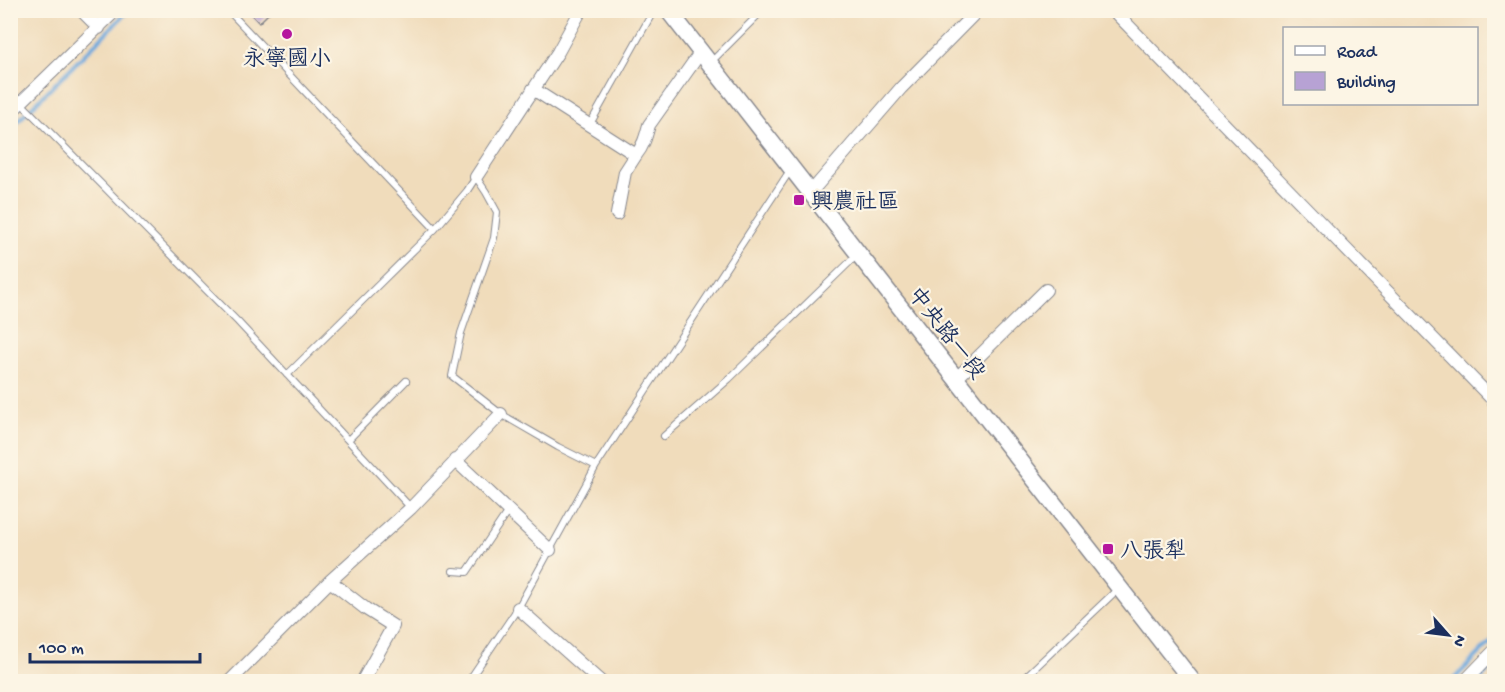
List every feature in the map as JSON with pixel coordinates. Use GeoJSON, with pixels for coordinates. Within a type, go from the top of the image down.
{"type":"FeatureCollection","features":[{"type":"Feature","properties":{"kind":"street"},"geometry":{"type":"LineString","coordinates":[[81,10],[99,28]]}},
{"type":"Feature","properties":{"kind":"street"},"geometry":{"type":"LineString","coordinates":[[10,113],[116,10]]}},
{"type":"Feature","properties":{"kind":"street"},"geometry":{"type":"LineString","coordinates":[[476,177],[558,52],[581,10]]}},
{"type":"Feature","properties":{"kind":"street","name":"中央路一段"},"geometry":{"type":"LineString","coordinates":[[668,10],[1193,681]]}},
{"type":"Feature","properties":{"kind":"street"},"geometry":{"type":"LineString","coordinates":[[810,193],[901,88],[978,10]]}},
{"type":"Feature","properties":{"kind":"street"},"geometry":{"type":"LineString","coordinates":[[1113,10],[1494,401]]}},
{"type":"Feature","properties":{"kind":"street"},"geometry":{"type":"LineString","coordinates":[[617,214],[625,172],[642,148],[649,124],[705,59]]}},
{"type":"Feature","properties":{"kind":"street"},"geometry":{"type":"LineString","coordinates":[[533,89],[636,155]]}},
{"type":"Feature","properties":{"kind":"street"},"geometry":{"type":"LineString","coordinates":[[956,379],[1046,290]]}},
{"type":"Feature","properties":{"kind":"street"},"geometry":{"type":"LineString","coordinates":[[229,681],[330,581],[411,508],[501,414]]}},
{"type":"Feature","properties":{"kind":"street"},"geometry":{"type":"LineString","coordinates":[[455,460],[550,550]]}},
{"type":"Feature","properties":{"kind":"street"},"geometry":{"type":"LineString","coordinates":[[330,581],[366,609],[393,626],[362,681]]}},
{"type":"Feature","properties":{"kind":"street"},"geometry":{"type":"LineString","coordinates":[[518,608],[601,681]]}},
{"type":"Feature","properties":{"kind":"street"},"geometry":{"type":"LineString","coordinates":[[1464,681],[1494,651]]}},
{"type":"Feature","properties":{"kind":"lane"},"geometry":{"type":"LineString","coordinates":[[228,10],[435,229]]}},
{"type":"Feature","properties":{"kind":"lane"},"geometry":{"type":"LineString","coordinates":[[590,124],[654,10]]}},
{"type":"Feature","properties":{"kind":"lane"},"geometry":{"type":"LineString","coordinates":[[705,59],[763,10]]}},
{"type":"Feature","properties":{"kind":"lane"},"geometry":{"type":"LineString","coordinates":[[20,102],[238,322],[411,508]]}},
{"type":"Feature","properties":{"kind":"lane"},"geometry":{"type":"LineString","coordinates":[[468,681],[518,608],[596,466],[791,168]]}},
{"type":"Feature","properties":{"kind":"lane"},"geometry":{"type":"LineString","coordinates":[[287,375],[435,229],[476,177],[497,212],[494,238],[461,333],[452,376],[501,414],[596,466]]}},
{"type":"Feature","properties":{"kind":"lane"},"geometry":{"type":"LineString","coordinates":[[664,436],[729,379],[858,253]]}},
{"type":"Feature","properties":{"kind":"lane"},"geometry":{"type":"LineString","coordinates":[[348,440],[406,381]]}},
{"type":"Feature","properties":{"kind":"lane"},"geometry":{"type":"LineString","coordinates":[[453,571],[467,572],[508,511]]}},
{"type":"Feature","properties":{"kind":"lane"},"geometry":{"type":"LineString","coordinates":[[1020,681],[1120,587]]}},
{"type":"Feature","properties":{"kind":"building"},"geometry":{"type":"Polygon","coordinates":[[[247,10],[272,10],[259,23],[247,10]]]}},
{"type":"Feature","properties":{"kind":"waterway"},"geometry":{"type":"LineString","coordinates":[[10,129],[129,10]]}},
{"type":"Feature","properties":{"kind":"waterway"},"geometry":{"type":"LineString","coordinates":[[1451,682],[1494,639]]}},
{"type":"Feature","properties":{"kind":"waterway"},"geometry":{"type":"LineString","coordinates":[[1477,682],[1494,665]]}},
{"type":"Feature","properties":{"kind":"place","name":"永寧國小"},"geometry":{"type":"Point","coordinates":[287,34]}},
{"type":"Feature","properties":{"kind":"place","name":"興農社區"},"geometry":{"type":"Point","coordinates":[799,200]}},
{"type":"Feature","properties":{"kind":"place","name":"八張犁"},"geometry":{"type":"Point","coordinates":[1108,549]}}]}
